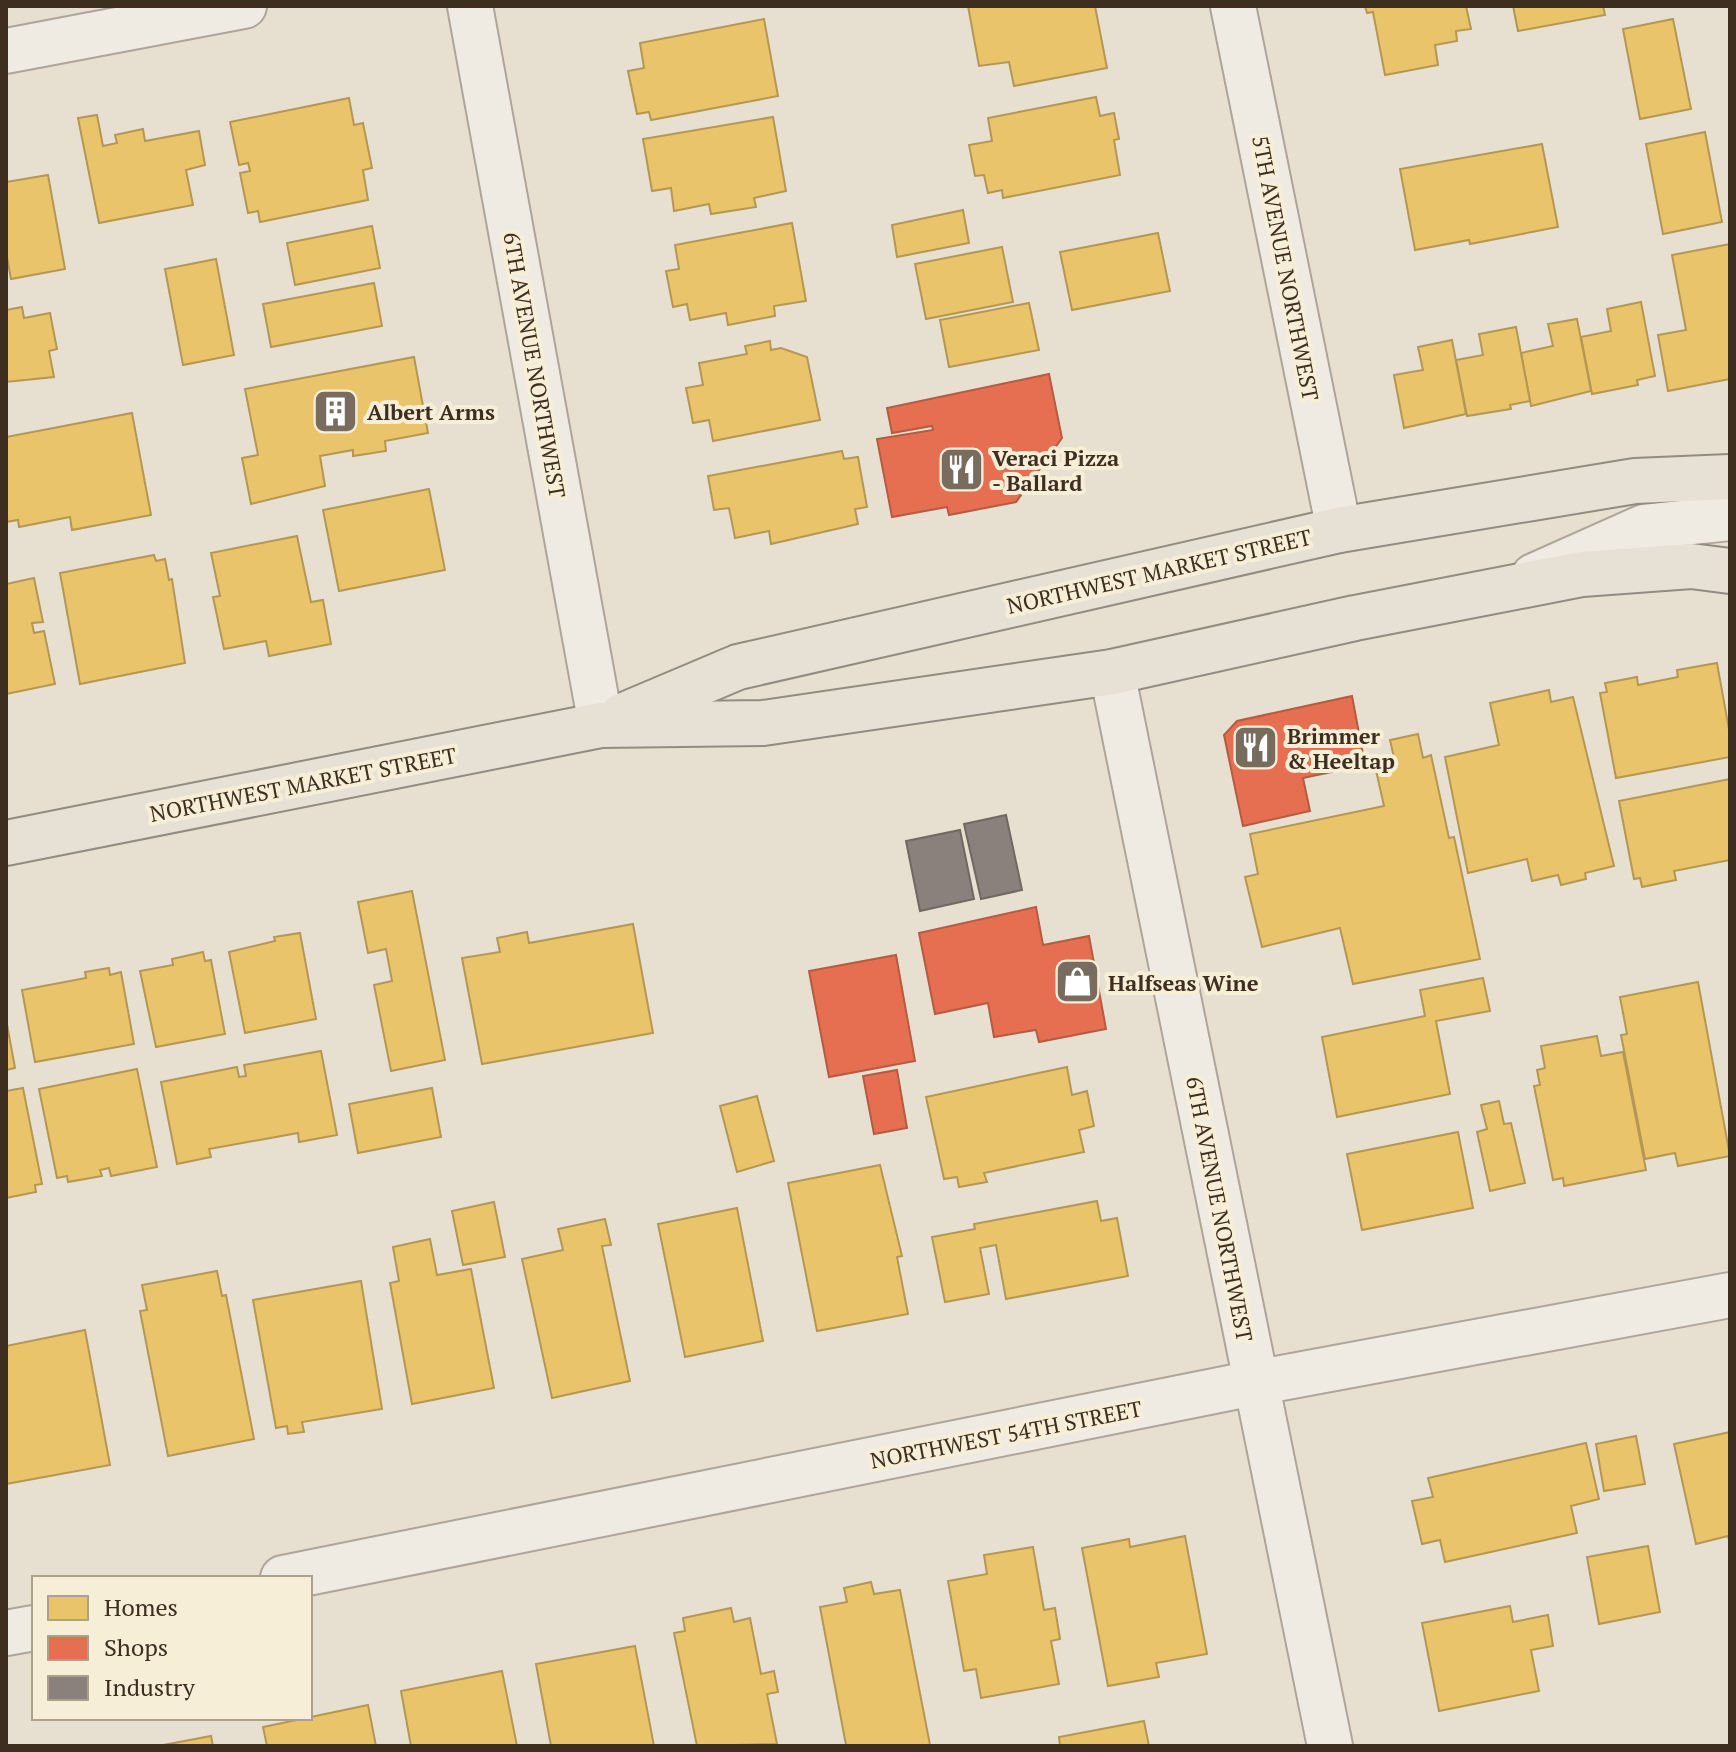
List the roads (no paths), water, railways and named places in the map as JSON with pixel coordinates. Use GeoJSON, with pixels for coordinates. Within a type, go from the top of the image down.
{"type":"FeatureCollection","features":[{"type":"Feature","properties":{"kind":"main road","name":"NORTHWEST MARKET STREET"},"geometry":{"type":"LineString","coordinates":[[601,725],[738,667],[1339,530],[1635,481],[1730,477]]}},
{"type":"Feature","properties":{"kind":"main road","name":"NORTHWEST MARKET STREET"},"geometry":{"type":"LineString","coordinates":[[6,843],[601,725],[763,723],[1112,672],[1582,574],[1691,566],[1730,571]]}},
{"type":"Feature","properties":{"kind":"street"},"geometry":{"type":"LineString","coordinates":[[6,51],[244,6]]}},
{"type":"Feature","properties":{"kind":"street"},"geometry":{"type":"LineString","coordinates":[[456,6],[469,6]]}},
{"type":"Feature","properties":{"kind":"street","name":"6TH AVENUE NORTHWEST"},"geometry":{"type":"LineString","coordinates":[[469,6],[601,725]]}},
{"type":"Feature","properties":{"kind":"street","name":"5TH AVENUE NORTHWEST"},"geometry":{"type":"LineString","coordinates":[[1233,6],[1339,530]]}},
{"type":"Feature","properties":{"kind":"street"},"geometry":{"type":"LineString","coordinates":[[1635,481],[1730,462]]}},
{"type":"Feature","properties":{"kind":"street"},"geometry":{"type":"LineString","coordinates":[[1503,590],[1644,527],[1730,518]]}},
{"type":"Feature","properties":{"kind":"street","name":"6TH AVENUE NORTHWEST"},"geometry":{"type":"LineString","coordinates":[[1112,672],[1330,1746]]}},
{"type":"Feature","properties":{"kind":"street","name":"NORTHWEST 54TH STREET"},"geometry":{"type":"LineString","coordinates":[[293,1576],[1254,1383],[1730,1295]]}},
{"type":"Feature","properties":{"kind":"street"},"geometry":{"type":"LineString","coordinates":[[6,1633],[32,1628]]}},
{"type":"Feature","properties":{"kind":"place","name":"Albert Arms"},"geometry":{"type":"Point","coordinates":[336,411]}},
{"type":"Feature","properties":{"kind":"place","name":"Veraci Pizza - Ballard"},"geometry":{"type":"Point","coordinates":[961,470]}},
{"type":"Feature","properties":{"kind":"place","name":"Brimmer & Heeltap"},"geometry":{"type":"Point","coordinates":[1256,748]}},
{"type":"Feature","properties":{"kind":"place","name":"Halfseas Wine"},"geometry":{"type":"Point","coordinates":[1077,982]}}]}
